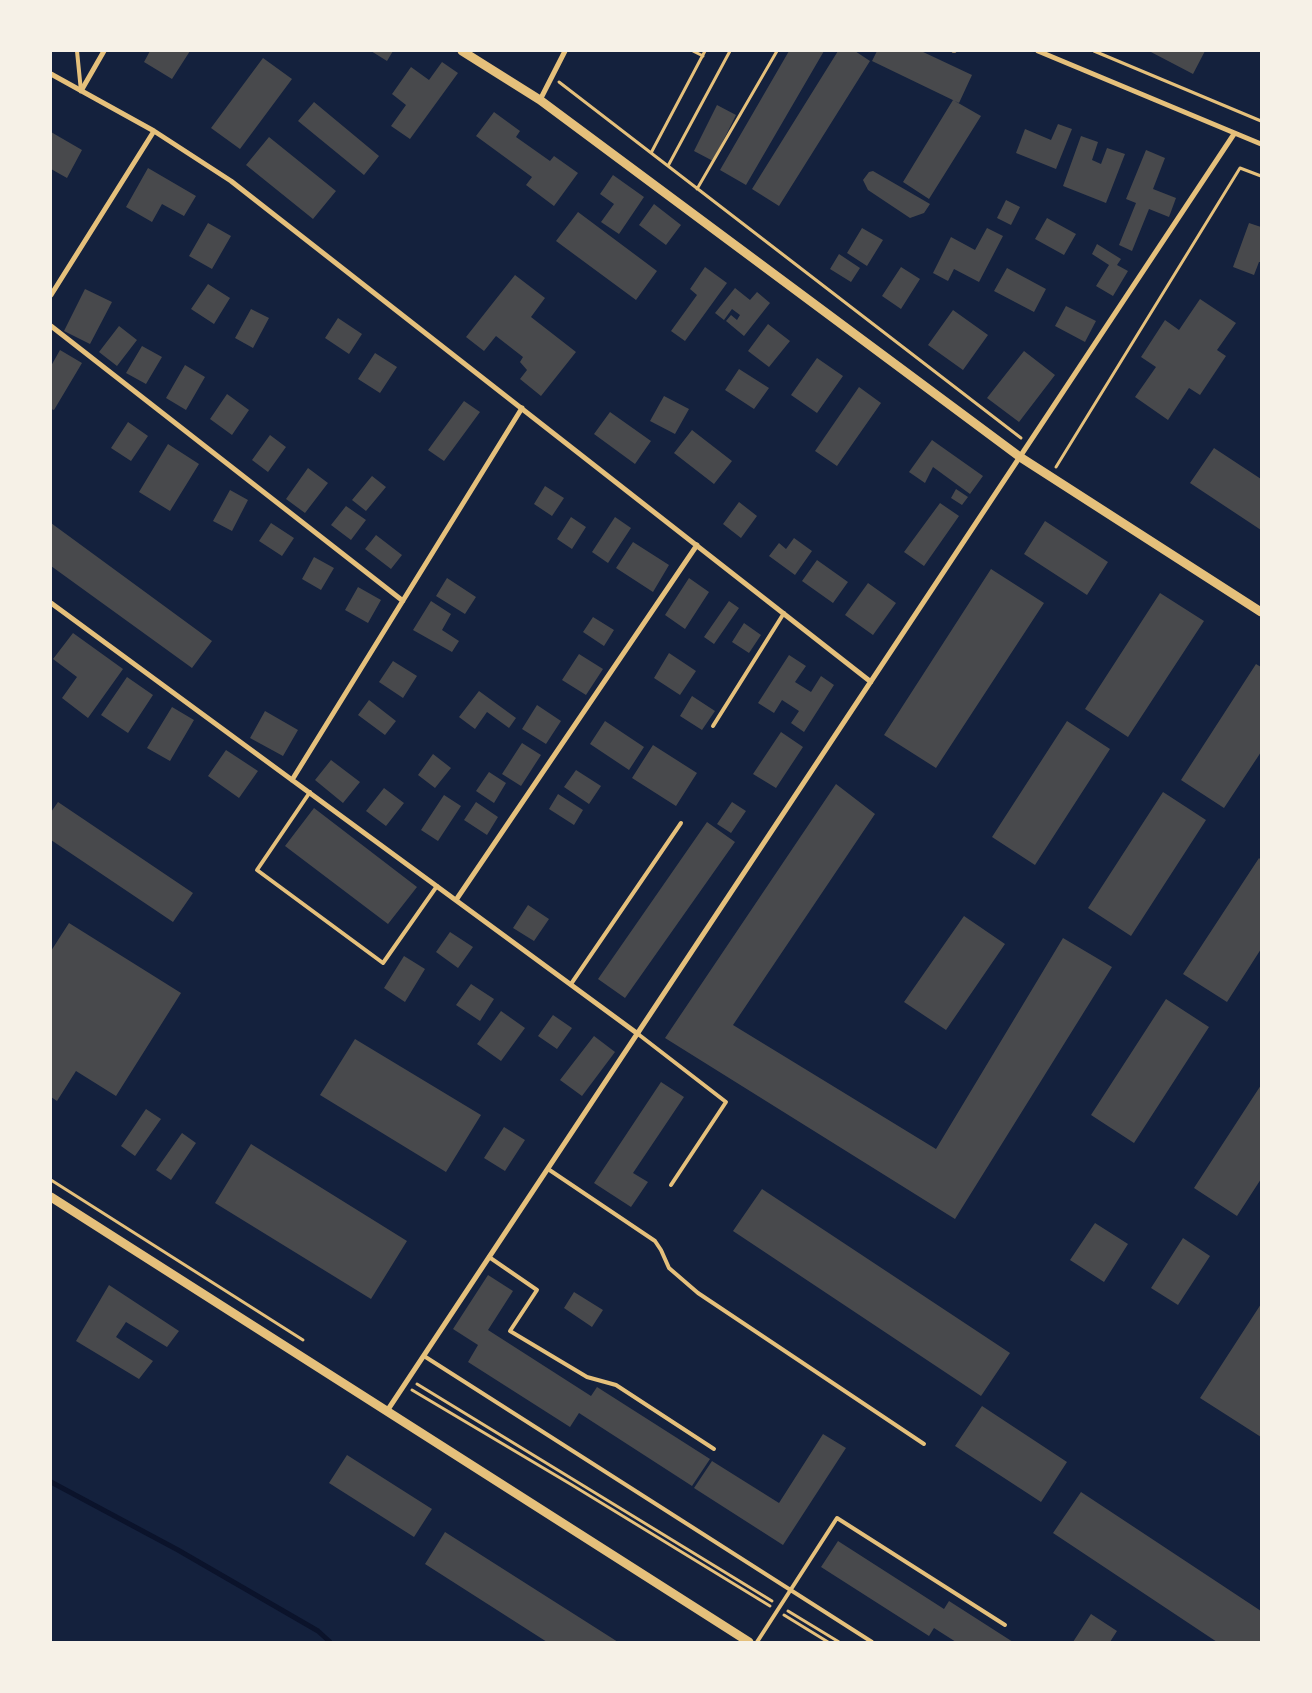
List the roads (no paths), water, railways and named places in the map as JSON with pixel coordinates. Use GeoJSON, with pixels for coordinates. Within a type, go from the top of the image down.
{"type":"FeatureCollection","features":[{"type":"Feature","properties":{"kind":"street"},"geometry":{"type":"LineString","coordinates":[[81,91],[104,51]]}},
{"type":"Feature","properties":{"kind":"street"},"geometry":{"type":"LineString","coordinates":[[462,51],[540,100],[1020,457],[1261,612]]}},
{"type":"Feature","properties":{"kind":"street"},"geometry":{"type":"LineString","coordinates":[[540,100],[565,51]]}},
{"type":"Feature","properties":{"kind":"street"},"geometry":{"type":"LineString","coordinates":[[1038,51],[1261,144]]}},
{"type":"Feature","properties":{"kind":"street"},"geometry":{"type":"LineString","coordinates":[[51,74],[154,131],[231,181],[871,682]]}},
{"type":"Feature","properties":{"kind":"street"},"geometry":{"type":"LineString","coordinates":[[51,294],[154,131]]}},
{"type":"Feature","properties":{"kind":"street"},"geometry":{"type":"LineString","coordinates":[[387,1411],[1234,134]]}},
{"type":"Feature","properties":{"kind":"street"},"geometry":{"type":"LineString","coordinates":[[51,326],[403,602]]}},
{"type":"Feature","properties":{"kind":"street"},"geometry":{"type":"LineString","coordinates":[[292,780],[522,408]]}},
{"type":"Feature","properties":{"kind":"street"},"geometry":{"type":"LineString","coordinates":[[456,900],[697,545]]}},
{"type":"Feature","properties":{"kind":"street"},"geometry":{"type":"LineString","coordinates":[[51,602],[638,1034]]}},
{"type":"Feature","properties":{"kind":"street"},"geometry":{"type":"LineString","coordinates":[[51,1197],[749,1642]]}},
{"type":"Feature","properties":{"kind":"lane"},"geometry":{"type":"LineString","coordinates":[[77,51],[81,91]]}},
{"type":"Feature","properties":{"kind":"lane"},"geometry":{"type":"LineString","coordinates":[[713,726],[784,613]]}},
{"type":"Feature","properties":{"kind":"lane"},"geometry":{"type":"LineString","coordinates":[[310,792],[257,870],[383,963],[437,886]]}},
{"type":"Feature","properties":{"kind":"lane"},"geometry":{"type":"LineString","coordinates":[[571,984],[681,822]]}},
{"type":"Feature","properties":{"kind":"lane"},"geometry":{"type":"LineString","coordinates":[[638,1034],[726,1102],[671,1185]]}},
{"type":"Feature","properties":{"kind":"lane"},"geometry":{"type":"LineString","coordinates":[[548,1169],[655,1242],[662,1250],[668,1268],[698,1293],[924,1444]]}},
{"type":"Feature","properties":{"kind":"lane"},"geometry":{"type":"LineString","coordinates":[[489,1257],[537,1290],[510,1331],[587,1378],[616,1385],[714,1449]]}},
{"type":"Feature","properties":{"kind":"lane"},"geometry":{"type":"LineString","coordinates":[[424,1356],[872,1642]]}},
{"type":"Feature","properties":{"kind":"lane"},"geometry":{"type":"LineString","coordinates":[[757,1642],[836,1518],[1005,1625]]}},
{"type":"Feature","properties":{"kind":"waterway"},"geometry":{"type":"LineString","coordinates":[[51,1482],[178,1550],[318,1631],[330,1642]]}}]}
